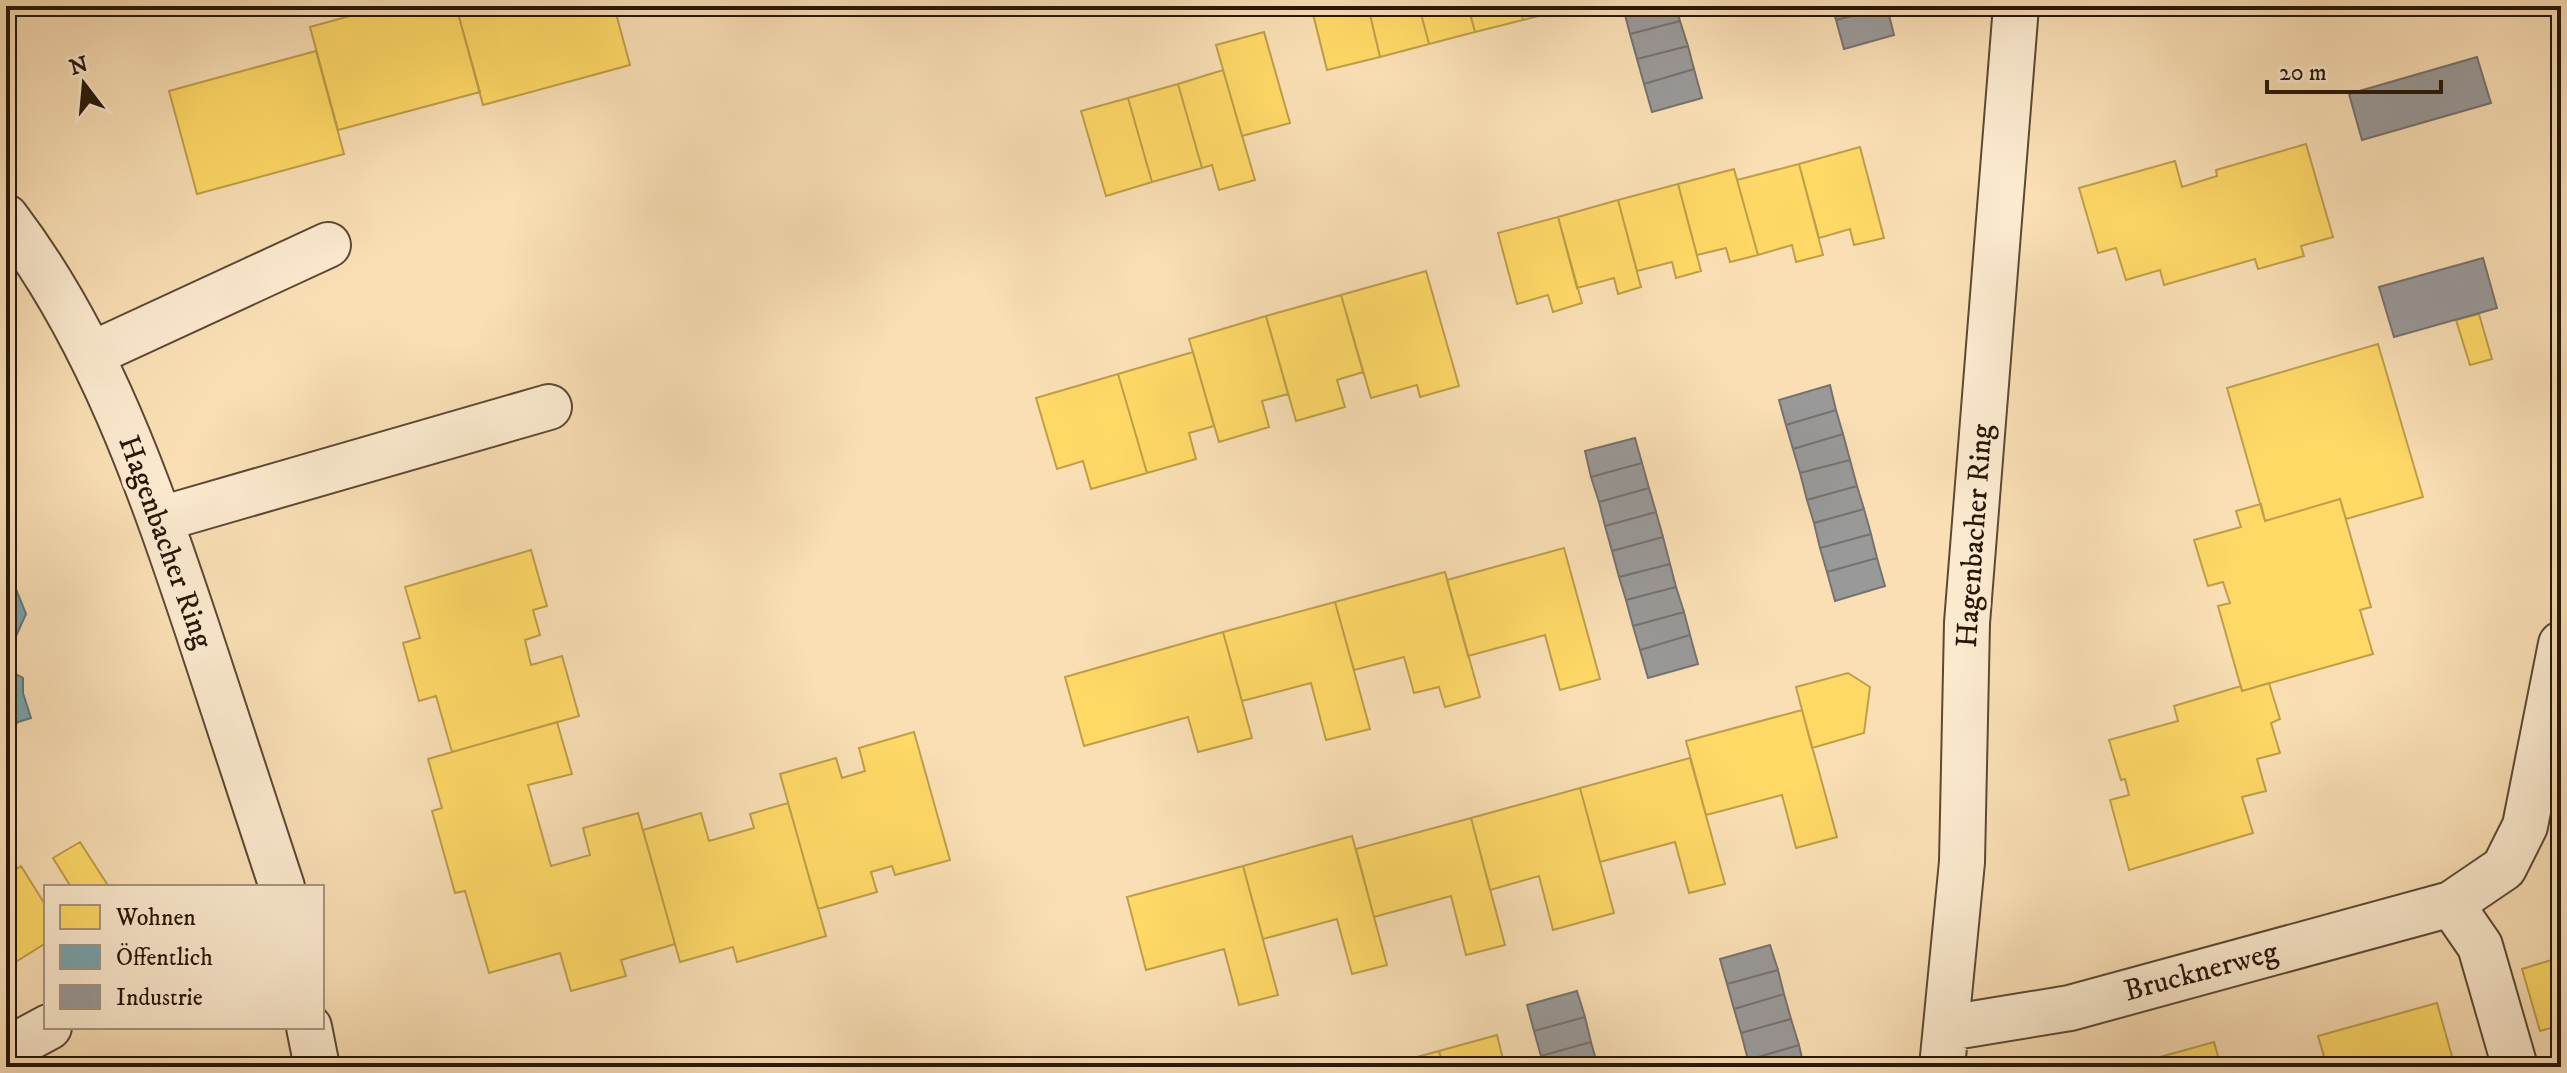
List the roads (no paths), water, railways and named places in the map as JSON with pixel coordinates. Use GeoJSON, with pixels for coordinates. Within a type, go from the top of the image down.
{"type":"FeatureCollection","features":[{"type":"Feature","properties":{"kind":"street","name":"Hagenbacher Ring"},"geometry":{"type":"LineString","coordinates":[[1945,1047],[1962,862],[1967,623],[2016,6]]}},
{"type":"Feature","properties":{"kind":"street","name":"Hagenbacher Ring"},"geometry":{"type":"LineString","coordinates":[[6,217],[92,354],[161,519],[281,885]]}},
{"type":"Feature","properties":{"kind":"street"},"geometry":{"type":"LineString","coordinates":[[92,354],[328,245]]}},
{"type":"Feature","properties":{"kind":"street"},"geometry":{"type":"LineString","coordinates":[[161,519],[549,407]]}},
{"type":"Feature","properties":{"kind":"street","name":"Brucknerweg"},"geometry":{"type":"LineString","coordinates":[[1945,1047],[2070,1008],[2451,904],[2504,868],[2525,826],[2561,644]]}},
{"type":"Feature","properties":{"kind":"street"},"geometry":{"type":"LineString","coordinates":[[2451,904],[2480,946],[2515,1067]]}},
{"type":"Feature","properties":{"kind":"street"},"geometry":{"type":"LineString","coordinates":[[6,1050],[45,1029]]}},
{"type":"Feature","properties":{"kind":"street"},"geometry":{"type":"LineString","coordinates":[[309,1029],[317,1067]]}}]}
